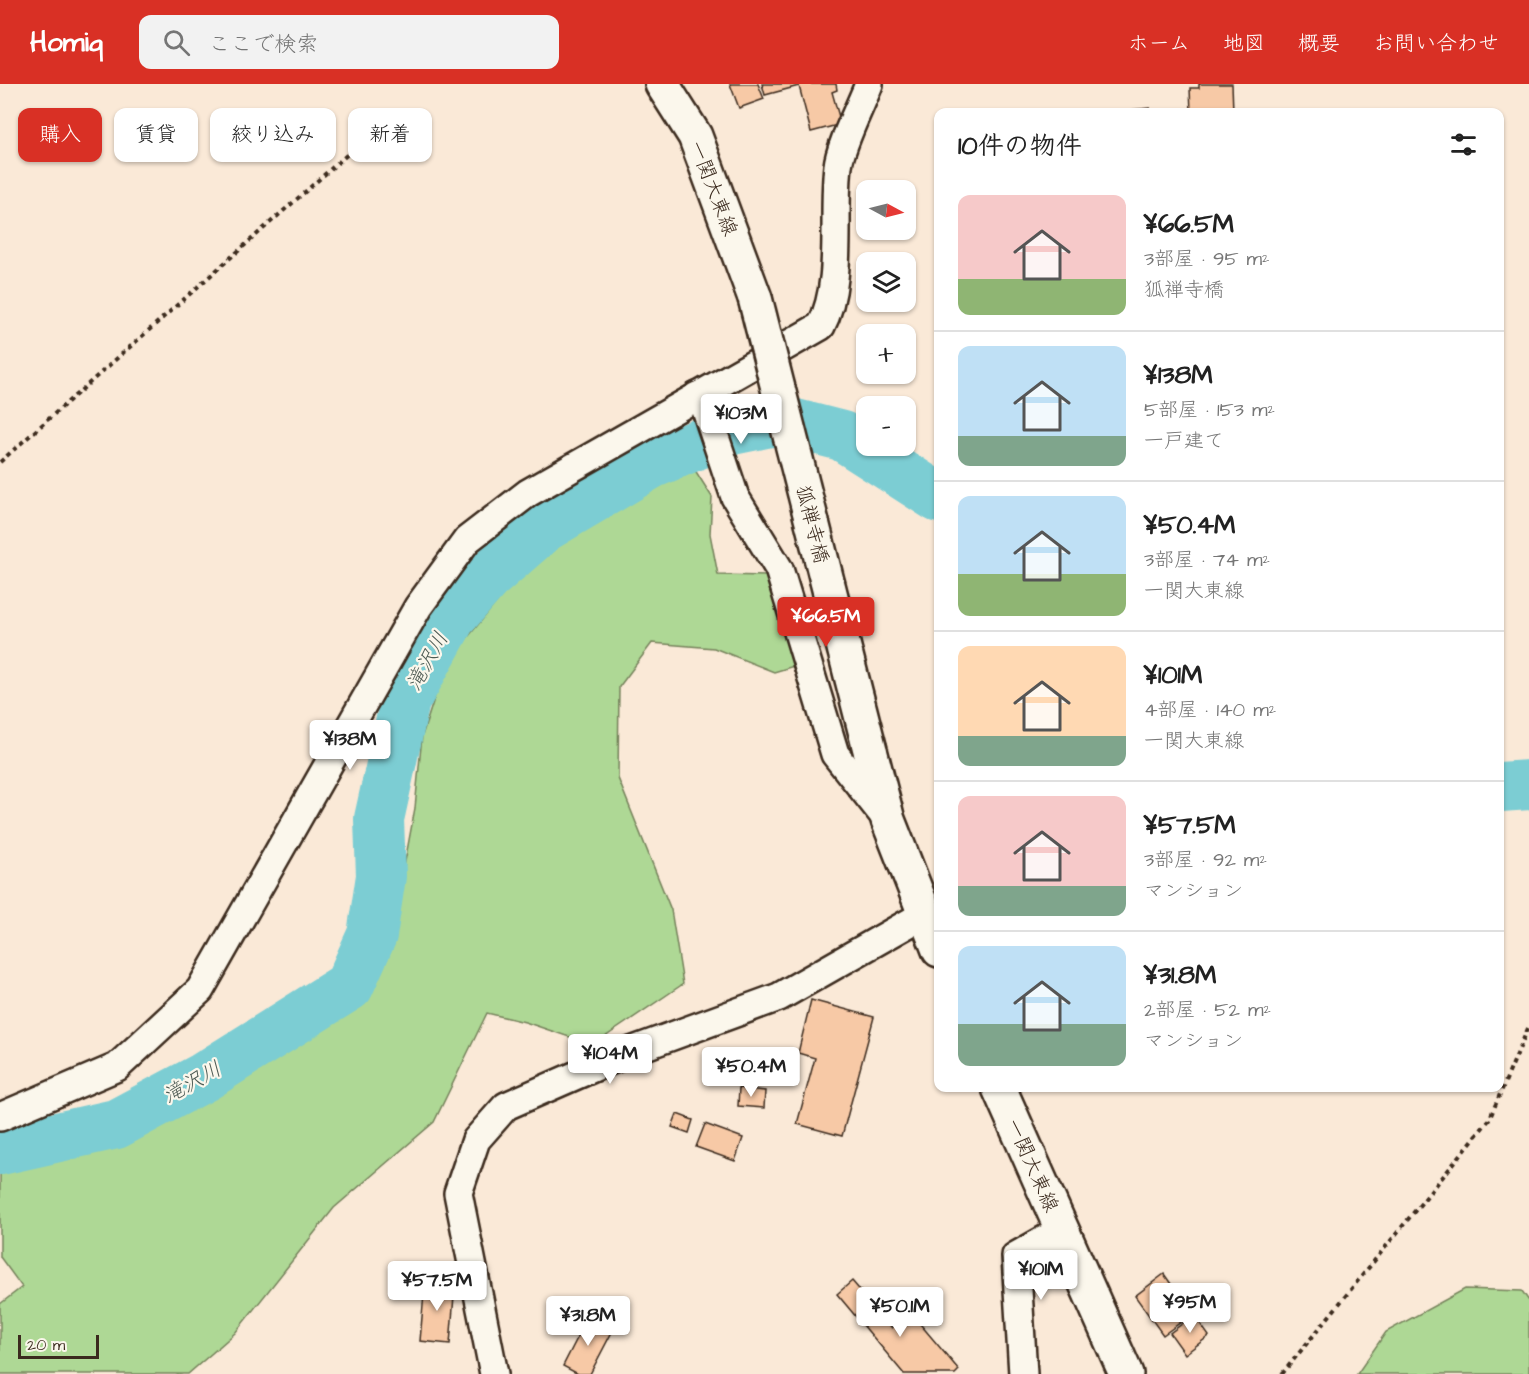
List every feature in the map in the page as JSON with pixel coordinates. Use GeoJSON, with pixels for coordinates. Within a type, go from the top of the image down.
{"type":"FeatureCollection","features":[{"type":"Feature","properties":{"kind":"main road","name":"一関大東線"},"geometry":{"type":"LineString","coordinates":[[662,84],[695,136],[755,298]]}},
{"type":"Feature","properties":{"kind":"main road","name":"狐禅寺橋"},"geometry":{"type":"LineString","coordinates":[[755,298],[888,820]]}},
{"type":"Feature","properties":{"kind":"main road"},"geometry":{"type":"LineString","coordinates":[[888,820],[934,939]]}},
{"type":"Feature","properties":{"kind":"main road","name":"一関大東線"},"geometry":{"type":"LineString","coordinates":[[1001,1092],[1126,1374]]}},
{"type":"Feature","properties":{"kind":"street"},"geometry":{"type":"LineString","coordinates":[[0,1117],[117,1066],[200,990],[418,607],[467,540],[528,493],[701,401],[821,326],[826,316],[834,272],[838,163],[869,84]]}},
{"type":"Feature","properties":{"kind":"street"},"geometry":{"type":"LineString","coordinates":[[701,401],[735,497],[779,569],[835,754],[888,820]]}},
{"type":"Feature","properties":{"kind":"street"},"geometry":{"type":"LineString","coordinates":[[494,1374],[458,1193],[476,1140],[506,1106],[634,1050],[779,997],[923,915]]}},
{"type":"Feature","properties":{"kind":"street"},"geometry":{"type":"LineString","coordinates":[[1023,1374],[1016,1256],[1062,1230]]}},
{"type":"Feature","properties":{"kind":"path"},"geometry":{"type":"LineString","coordinates":[[0,462],[348,153]]}},
{"type":"Feature","properties":{"kind":"path"},"geometry":{"type":"LineString","coordinates":[[1504,1086],[1529,1026]]}},
{"type":"Feature","properties":{"kind":"path"},"geometry":{"type":"LineString","coordinates":[[1282,1374],[1490,1120],[1502,1092]]}},
{"type":"Feature","properties":{"kind":"green space"},"geometry":{"type":"Polygon","coordinates":[[[682,464],[693,467],[712,497],[710,534],[718,575],[767,576],[814,660],[774,672],[714,648],[652,643],[619,687],[618,778],[671,910],[683,984],[593,1045],[525,1022],[487,1013],[434,1122],[334,1208],[235,1333],[188,1374],[0,1374],[0,1304],[22,1287],[0,1257],[0,1161],[171,1114],[246,1077],[321,1030],[373,980],[391,934],[415,808],[422,736],[445,665],[513,582],[594,514],[682,464]]]}},
{"type":"Feature","properties":{"kind":"green space"},"geometry":{"type":"Polygon","coordinates":[[[1465,1289],[1522,1291],[1529,1301],[1529,1374],[1357,1374],[1386,1332],[1465,1289]]]}},
{"type":"Feature","properties":{"kind":"building"},"geometry":{"type":"Polygon","coordinates":[[[730,84],[758,84],[764,99],[739,108],[730,84]]]}},
{"type":"Feature","properties":{"kind":"building"},"geometry":{"type":"Polygon","coordinates":[[[762,84],[836,84],[837,90],[832,92],[841,124],[811,132],[799,86],[765,95],[762,84]]]}},
{"type":"Feature","properties":{"kind":"building"},"geometry":{"type":"Polygon","coordinates":[[[1199,84],[1232,84],[1233,108],[1191,108],[1190,88],[1199,88],[1199,84]]]}},
{"type":"Feature","properties":{"kind":"building"},"geometry":{"type":"Polygon","coordinates":[[[811,1000],[874,1017],[842,1136],[797,1124],[815,1058],[798,1053],[811,1000]]]}},
{"type":"Feature","properties":{"kind":"building"},"geometry":{"type":"Polygon","coordinates":[[[739,1088],[765,1091],[764,1108],[738,1106],[739,1088]]]}},
{"type":"Feature","properties":{"kind":"building"},"geometry":{"type":"Polygon","coordinates":[[[677,1114],[693,1120],[689,1133],[672,1127],[677,1114]]]}},
{"type":"Feature","properties":{"kind":"building"},"geometry":{"type":"Polygon","coordinates":[[[705,1124],[743,1138],[735,1161],[696,1147],[705,1124]]]}},
{"type":"Feature","properties":{"kind":"building"},"geometry":{"type":"Polygon","coordinates":[[[1164,1274],[1192,1314],[1163,1335],[1135,1296],[1164,1274]]]}},
{"type":"Feature","properties":{"kind":"building"},"geometry":{"type":"Polygon","coordinates":[[[425,1281],[455,1284],[450,1344],[420,1341],[425,1281]]]}},
{"type":"Feature","properties":{"kind":"building"},"geometry":{"type":"Polygon","coordinates":[[[852,1281],[892,1328],[910,1312],[959,1370],[955,1374],[904,1374],[837,1294],[852,1281]]]}},
{"type":"Feature","properties":{"kind":"building"},"geometry":{"type":"Polygon","coordinates":[[[1194,1315],[1209,1336],[1185,1354],[1170,1333],[1194,1315]]]}},
{"type":"Feature","properties":{"kind":"building"},"geometry":{"type":"Polygon","coordinates":[[[588,1317],[613,1330],[590,1374],[578,1374],[563,1366],[588,1317]]]}},
{"type":"Feature","properties":{"kind":"waterway","name":"滝沢川"},"geometry":{"type":"LineString","coordinates":[[0,1150],[116,1124],[204,1077],[349,986],[372,935],[381,876],[379,819],[405,701],[451,618],[486,578],[543,528],[651,464],[732,430],[780,420],[842,436],[934,495]]}},
{"type":"Feature","properties":{"kind":"waterway","name":"滝沢川"},"geometry":{"type":"LineString","coordinates":[[1504,787],[1529,785]]}}]}
